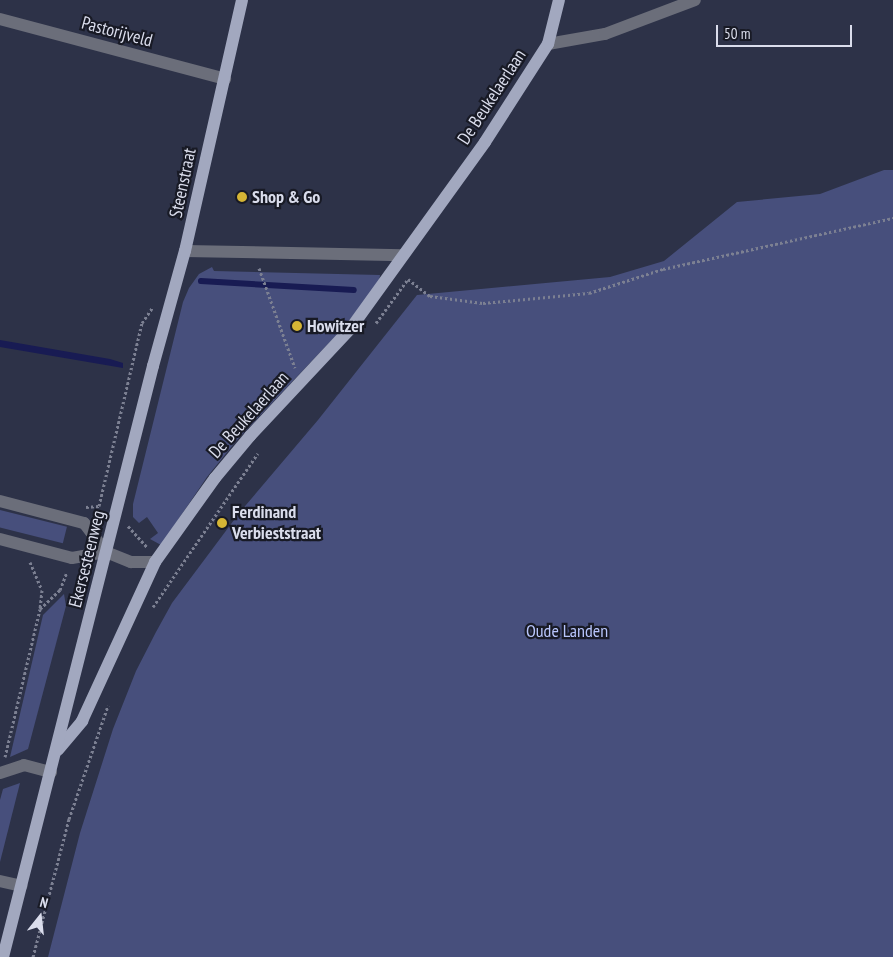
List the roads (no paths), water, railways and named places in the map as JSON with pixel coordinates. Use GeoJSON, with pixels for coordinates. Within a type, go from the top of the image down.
{"type":"FeatureCollection","features":[{"type":"Feature","properties":{"kind":"main road","name":"Steenstraat"},"geometry":{"type":"LineString","coordinates":[[152,372],[186,251],[242,0]]}},
{"type":"Feature","properties":{"kind":"main road","name":"De Beukelaerlaan"},"geometry":{"type":"LineString","coordinates":[[156,561],[215,478],[250,436],[351,328],[404,255],[485,142],[548,44],[559,0]]}},
{"type":"Feature","properties":{"kind":"main road","name":"Ekersesteenweg"},"geometry":{"type":"LineString","coordinates":[[3,957],[152,372]]}},
{"type":"Feature","properties":{"kind":"main road","name":"Ekersesteenweg"},"geometry":{"type":"LineString","coordinates":[[55,754],[82,721],[156,561]]}},
{"type":"Feature","properties":{"kind":"street"},"geometry":{"type":"LineString","coordinates":[[548,44],[605,34],[695,0]]}},
{"type":"Feature","properties":{"kind":"street","name":"Pastorijveld"},"geometry":{"type":"LineString","coordinates":[[0,19],[225,78]]}},
{"type":"Feature","properties":{"kind":"street"},"geometry":{"type":"LineString","coordinates":[[186,251],[404,255]]}},
{"type":"Feature","properties":{"kind":"street"},"geometry":{"type":"LineString","coordinates":[[0,502],[84,523],[106,552],[131,562],[156,561]]}},
{"type":"Feature","properties":{"kind":"street"},"geometry":{"type":"LineString","coordinates":[[0,539],[72,558],[106,552]]}},
{"type":"Feature","properties":{"kind":"street"},"geometry":{"type":"LineString","coordinates":[[0,773],[24,766],[50,772]]}},
{"type":"Feature","properties":{"kind":"street"},"geometry":{"type":"LineString","coordinates":[[0,881],[21,886]]}},
{"type":"Feature","properties":{"kind":"waterway"},"geometry":{"type":"LineString","coordinates":[[201,281],[354,290]]}},
{"type":"Feature","properties":{"kind":"place","name":"Shop & Go"},"geometry":{"type":"Point","coordinates":[242,197]}},
{"type":"Feature","properties":{"kind":"place","name":"Howitzer"},"geometry":{"type":"Point","coordinates":[297,326]}},
{"type":"Feature","properties":{"kind":"place","name":"Ferdinand Verbieststraat"},"geometry":{"type":"Point","coordinates":[222,523]}},
{"type":"Feature","properties":{"kind":"park label","name":"Oude Landen"},"geometry":{"type":"Point","coordinates":[567,631]}}]}
